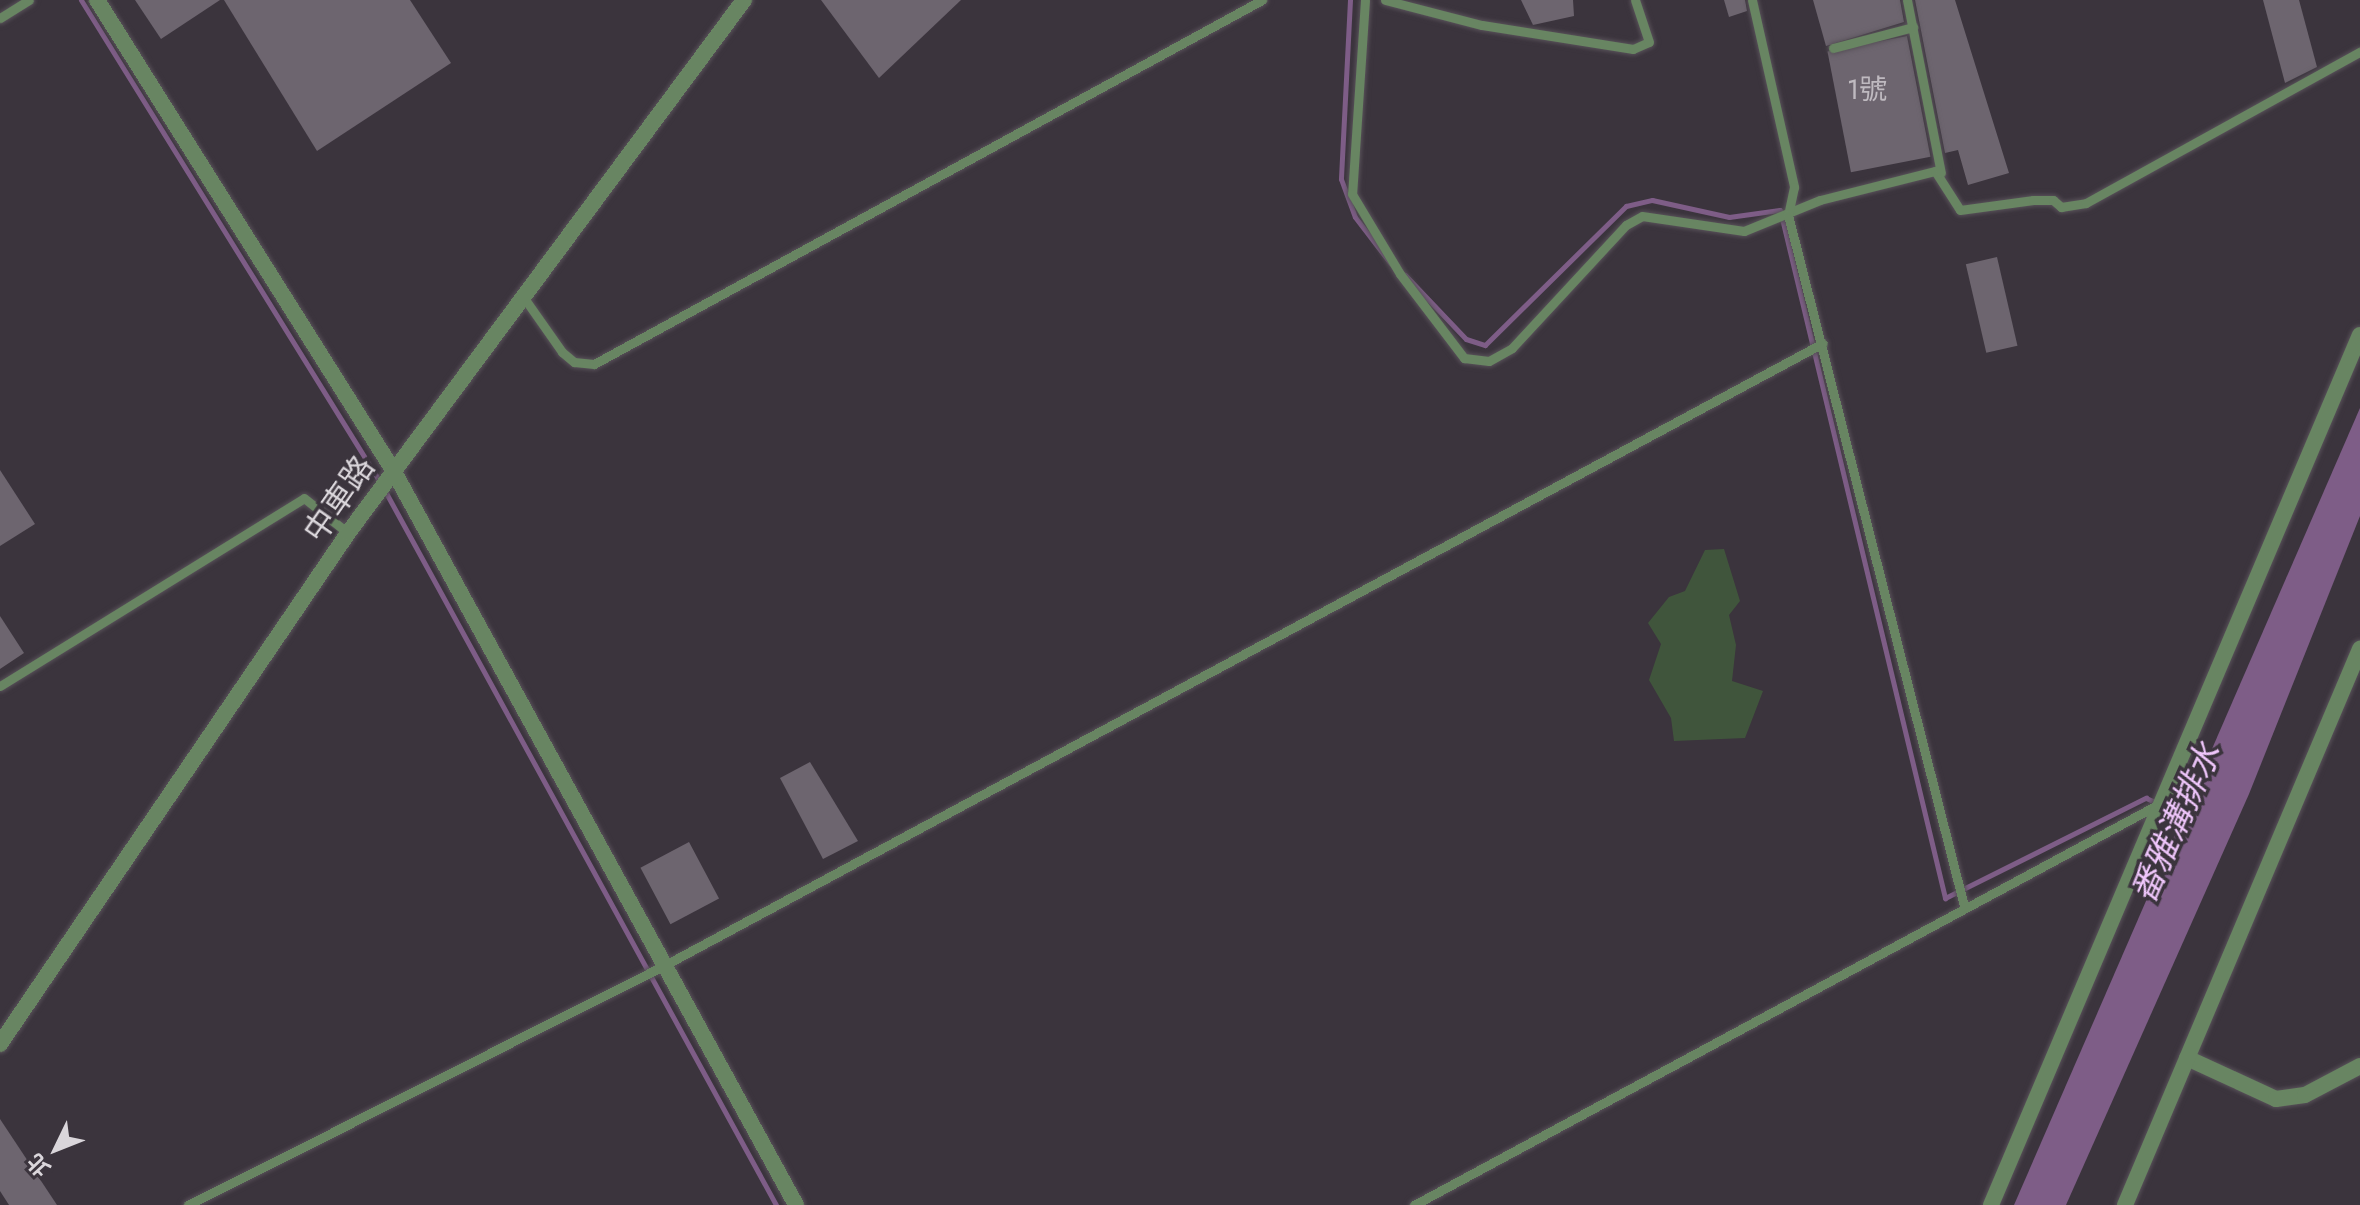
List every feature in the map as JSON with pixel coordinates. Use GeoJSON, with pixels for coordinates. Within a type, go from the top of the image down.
{"type":"FeatureCollection","features":[{"type":"Feature","properties":{"kind":"street"},"geometry":{"type":"LineString","coordinates":[[97,0],[393,470],[796,1205]]}},
{"type":"Feature","properties":{"kind":"street","name":"中車路"},"geometry":{"type":"LineString","coordinates":[[0,1044],[348,533],[744,0]]}},
{"type":"Feature","properties":{"kind":"street"},"geometry":{"type":"LineString","coordinates":[[1991,1205],[2360,335]]}},
{"type":"Feature","properties":{"kind":"street"},"geometry":{"type":"LineString","coordinates":[[2125,1205],[2360,649]]}},
{"type":"Feature","properties":{"kind":"street"},"geometry":{"type":"LineString","coordinates":[[2187,1058],[2276,1099],[2305,1095],[2360,1066]]}},
{"type":"Feature","properties":{"kind":"lane"},"geometry":{"type":"LineString","coordinates":[[0,18],[29,0]]}},
{"type":"Feature","properties":{"kind":"lane"},"geometry":{"type":"LineString","coordinates":[[522,295],[562,352],[574,362],[594,364],[1262,0]]}},
{"type":"Feature","properties":{"kind":"lane"},"geometry":{"type":"LineString","coordinates":[[1365,0],[1352,194],[1400,274],[1464,358],[1489,361],[1512,348],[1626,225],[1642,216],[1726,232],[1788,215],[1820,200],[1941,173]]}},
{"type":"Feature","properties":{"kind":"lane"},"geometry":{"type":"LineString","coordinates":[[1385,0],[1482,25],[1633,49],[1649,42],[1635,0]]}},
{"type":"Feature","properties":{"kind":"lane"},"geometry":{"type":"LineString","coordinates":[[1752,0],[1794,187],[1788,215],[1964,906]]}},
{"type":"Feature","properties":{"kind":"lane"},"geometry":{"type":"LineString","coordinates":[[1907,0],[1941,173],[1960,210],[2033,200],[2053,200],[2061,207],[2086,203],[2360,52]]}},
{"type":"Feature","properties":{"kind":"lane"},"geometry":{"type":"LineString","coordinates":[[1833,48],[1913,27]]}},
{"type":"Feature","properties":{"kind":"lane"},"geometry":{"type":"LineString","coordinates":[[188,1205],[665,965],[1823,343]]}},
{"type":"Feature","properties":{"kind":"lane"},"geometry":{"type":"LineString","coordinates":[[0,686],[304,498],[348,533]]}},
{"type":"Feature","properties":{"kind":"lane"},"geometry":{"type":"LineString","coordinates":[[1414,1205],[1964,906],[2163,802]]}},
{"type":"Feature","properties":{"kind":"green space"},"geometry":{"type":"Polygon","coordinates":[[[1724,549],[1740,601],[1729,615],[1736,645],[1732,681],[1763,691],[1745,738],[1674,741],[1671,718],[1649,680],[1661,644],[1648,623],[1669,597],[1685,591],[1705,550],[1724,549]]]}},
{"type":"Feature","properties":{"kind":"shaded area"},"geometry":{"type":"Polygon","coordinates":[[[2360,408],[2360,516],[2249,794],[2066,1205],[2014,1205],[2360,408]]]}},
{"type":"Feature","properties":{"kind":"building"},"geometry":{"type":"Polygon","coordinates":[[[135,0],[220,0],[161,39],[135,0]]]}},
{"type":"Feature","properties":{"kind":"building"},"geometry":{"type":"Polygon","coordinates":[[[224,0],[410,0],[451,63],[317,151],[224,0]]]}},
{"type":"Feature","properties":{"kind":"building"},"geometry":{"type":"Polygon","coordinates":[[[821,0],[961,0],[879,78],[821,0]]]}},
{"type":"Feature","properties":{"kind":"building"},"geometry":{"type":"Polygon","coordinates":[[[1521,0],[1573,0],[1574,16],[1533,25],[1521,0]]]}},
{"type":"Feature","properties":{"kind":"building"},"geometry":{"type":"Polygon","coordinates":[[[1724,0],[1745,0],[1747,11],[1729,17],[1724,0]]]}},
{"type":"Feature","properties":{"kind":"building"},"geometry":{"type":"Polygon","coordinates":[[[1813,0],[1900,0],[1904,22],[1826,46],[1813,0]]]}},
{"type":"Feature","properties":{"kind":"building"},"geometry":{"type":"Polygon","coordinates":[[[1915,0],[1955,0],[2009,173],[1968,185],[1958,150],[1945,153],[1915,0]]]}},
{"type":"Feature","properties":{"kind":"building"},"geometry":{"type":"Polygon","coordinates":[[[2263,0],[2299,0],[2317,67],[2285,83],[2263,0]]]}},
{"type":"Feature","properties":{"kind":"building"},"geometry":{"type":"Polygon","coordinates":[[[1907,36],[1930,157],[1851,172],[1827,51],[1907,36]]]}},
{"type":"Feature","properties":{"kind":"building"},"geometry":{"type":"Polygon","coordinates":[[[1997,257],[2017,346],[1986,353],[1966,264],[1997,257]]]}},
{"type":"Feature","properties":{"kind":"building"},"geometry":{"type":"Polygon","coordinates":[[[0,470],[35,524],[0,546],[0,470]]]}},
{"type":"Feature","properties":{"kind":"building"},"geometry":{"type":"Polygon","coordinates":[[[0,616],[24,653],[0,669],[0,616]]]}},
{"type":"Feature","properties":{"kind":"building"},"geometry":{"type":"Polygon","coordinates":[[[810,762],[858,841],[823,859],[780,778],[810,762]]]}},
{"type":"Feature","properties":{"kind":"building"},"geometry":{"type":"Polygon","coordinates":[[[689,842],[719,899],[670,924],[640,868],[689,842]]]}},
{"type":"Feature","properties":{"kind":"building"},"geometry":{"type":"Polygon","coordinates":[[[0,1119],[57,1205],[9,1205],[0,1191],[0,1119]]]}},
{"type":"Feature","properties":{"kind":"waterway"},"geometry":{"type":"LineString","coordinates":[[81,0],[380,482]]}},
{"type":"Feature","properties":{"kind":"waterway"},"geometry":{"type":"LineString","coordinates":[[1350,0],[1341,179],[1355,217],[1391,264]]}},
{"type":"Feature","properties":{"kind":"waterway","name":"番雅溝排水"},"geometry":{"type":"LineString","coordinates":[[1405,275],[1466,339],[1485,345],[1626,206],[1652,200],[1729,217],[1780,210],[1945,898],[2146,798],[2188,817]]}},
{"type":"Feature","properties":{"kind":"waterway"},"geometry":{"type":"LineString","coordinates":[[385,491],[776,1205]]}}]}
